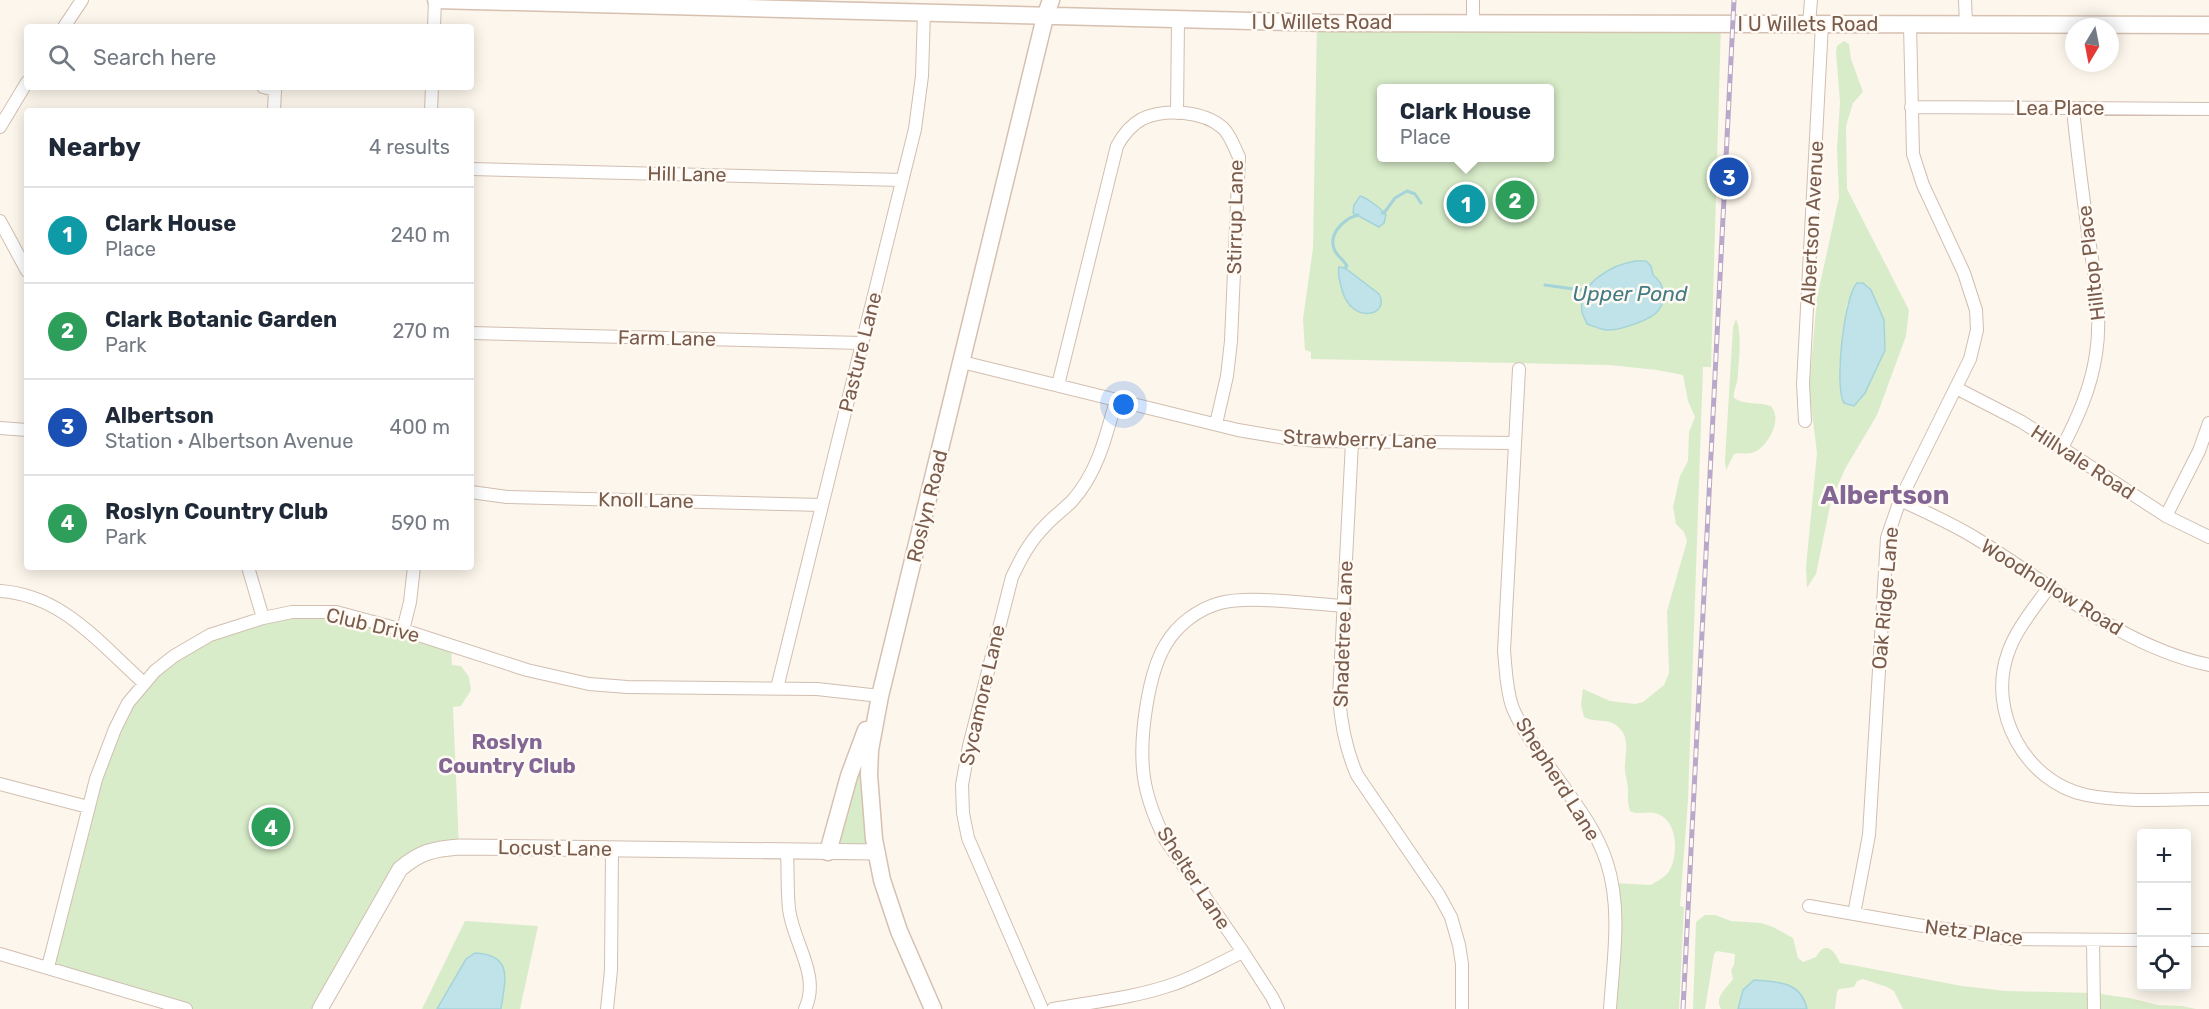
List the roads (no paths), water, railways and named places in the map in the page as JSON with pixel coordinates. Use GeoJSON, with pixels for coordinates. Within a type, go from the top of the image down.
{"type":"FeatureCollection","features":[{"type":"Feature","properties":{"kind":"main road","name":"I U Willets Road"},"geometry":{"type":"LineString","coordinates":[[435,0],[694,3],[1178,21],[2209,25]]}},
{"type":"Feature","properties":{"kind":"main road","name":"Roslyn Road"},"geometry":{"type":"LineString","coordinates":[[933,1009],[899,931],[882,880],[872,825],[870,750],[880,696],[1051,0]]}},
{"type":"Feature","properties":{"kind":"main road"},"geometry":{"type":"LineString","coordinates":[[828,852],[849,776],[880,696]]}},
{"type":"Feature","properties":{"kind":"street"},"geometry":{"type":"LineString","coordinates":[[66,24],[82,0]]}},
{"type":"Feature","properties":{"kind":"street"},"geometry":{"type":"LineString","coordinates":[[434,24],[435,0]]}},
{"type":"Feature","properties":{"kind":"street"},"geometry":{"type":"LineString","coordinates":[[1473,0],[1473,23]]}},
{"type":"Feature","properties":{"kind":"street","name":"Albertson Avenue"},"geometry":{"type":"LineString","coordinates":[[1805,421],[1803,384],[1816,24],[1810,0]]}},
{"type":"Feature","properties":{"kind":"street"},"geometry":{"type":"LineString","coordinates":[[1965,0],[1966,25]]}},
{"type":"Feature","properties":{"kind":"street","name":"Pasture Lane"},"geometry":{"type":"LineString","coordinates":[[777,688],[920,99],[924,12]]}},
{"type":"Feature","properties":{"kind":"street"},"geometry":{"type":"LineString","coordinates":[[1177,113],[1178,21]]}},
{"type":"Feature","properties":{"kind":"street","name":"Oak Ridge Lane"},"geometry":{"type":"LineString","coordinates":[[1854,914],[1869,835],[1886,549],[1890,526],[1900,500],[1956,388],[1974,345],[1977,330],[1976,310],[1965,273],[1916,167],[1911,140],[1910,25]]}},
{"type":"Feature","properties":{"kind":"street"},"geometry":{"type":"LineString","coordinates":[[0,127],[24,87]]}},
{"type":"Feature","properties":{"kind":"street"},"geometry":{"type":"LineString","coordinates":[[269,90],[273,108]]}},
{"type":"Feature","properties":{"kind":"street"},"geometry":{"type":"LineString","coordinates":[[431,108],[432,90]]}},
{"type":"Feature","properties":{"kind":"street","name":"Lea Place"},"geometry":{"type":"LineString","coordinates":[[1911,107],[2209,109]]}},
{"type":"Feature","properties":{"kind":"street","name":"Hilltop Place"},"geometry":{"type":"LineString","coordinates":[[2062,448],[2078,418],[2087,394],[2096,354],[2098,330],[2097,294],[2077,157],[2073,108]]}},
{"type":"Feature","properties":{"kind":"street","name":"Stirrup Lane"},"geometry":{"type":"LineString","coordinates":[[1058,385],[1117,146],[1128,130],[1151,116],[1177,113],[1200,116],[1216,123],[1231,138],[1239,157],[1231,340],[1227,376],[1215,424]]}},
{"type":"Feature","properties":{"kind":"street","name":"Hill Lane"},"geometry":{"type":"LineString","coordinates":[[474,169],[902,180]]}},
{"type":"Feature","properties":{"kind":"street"},"geometry":{"type":"LineString","coordinates":[[0,220],[24,265]]}},
{"type":"Feature","properties":{"kind":"street","name":"Farm Lane"},"geometry":{"type":"LineString","coordinates":[[474,333],[862,343]]}},
{"type":"Feature","properties":{"kind":"street","name":"Strawberry Lane"},"geometry":{"type":"LineString","coordinates":[[962,362],[1215,424],[1285,438],[1352,442],[1515,443]]}},
{"type":"Feature","properties":{"kind":"street","name":"Shepherd Lane"},"geometry":{"type":"LineString","coordinates":[[1519,369],[1504,651],[1508,688],[1521,725],[1576,805],[1599,843],[1607,863],[1613,888],[1615,915],[1610,1009]]}},
{"type":"Feature","properties":{"kind":"street","name":"Hillvale Road"},"geometry":{"type":"LineString","coordinates":[[1956,388],[2022,422],[2166,516],[2209,537]]}},
{"type":"Feature","properties":{"kind":"street","name":"Sycamore Lane"},"geometry":{"type":"LineString","coordinates":[[1042,1009],[968,838],[963,813],[962,785],[974,724],[1012,576],[1034,538],[1072,500],[1094,469],[1116,400]]}},
{"type":"Feature","properties":{"kind":"street"},"geometry":{"type":"LineString","coordinates":[[2166,516],[2199,451],[2209,423]]}},
{"type":"Feature","properties":{"kind":"street"},"geometry":{"type":"LineString","coordinates":[[0,428],[24,430]]}},
{"type":"Feature","properties":{"kind":"street","name":"Shadetree Lane"},"geometry":{"type":"LineString","coordinates":[[1352,442],[1339,697],[1341,722],[1350,758],[1371,797],[1439,895],[1451,917],[1462,964],[1462,1009]]}},
{"type":"Feature","properties":{"kind":"street","name":"Knoll Lane"},"geometry":{"type":"LineString","coordinates":[[474,492],[507,497],[822,505]]}},
{"type":"Feature","properties":{"kind":"street","name":"Woodhollow Road"},"geometry":{"type":"LineString","coordinates":[[1900,500],[1976,539],[2122,633],[2152,647],[2209,665]]}},
{"type":"Feature","properties":{"kind":"street"},"geometry":{"type":"LineString","coordinates":[[249,570],[263,618]]}},
{"type":"Feature","properties":{"kind":"street"},"geometry":{"type":"LineString","coordinates":[[403,630],[410,602],[414,570]]}},
{"type":"Feature","properties":{"kind":"street"},"geometry":{"type":"LineString","coordinates":[[2049,587],[2010,646],[2003,673],[2005,713],[2010,730],[2027,757],[2046,776],[2071,790],[2086,795],[2119,799],[2209,799]]}},
{"type":"Feature","properties":{"kind":"street"},"geometry":{"type":"LineString","coordinates":[[0,591],[33,597],[66,612],[144,683]]}},
{"type":"Feature","properties":{"kind":"street","name":"Shelter Lane"},"geometry":{"type":"LineString","coordinates":[[1278,1009],[1243,952],[1165,838],[1156,820],[1147,793],[1143,769],[1142,732],[1158,660],[1166,644],[1180,626],[1203,610],[1221,603],[1245,600],[1344,606]]}},
{"type":"Feature","properties":{"kind":"street","name":"Club Drive"},"geometry":{"type":"LineString","coordinates":[[48,967],[88,807],[115,729],[128,703],[144,683],[174,656],[210,635],[263,618],[292,612],[336,612],[403,630],[527,670],[589,684],[627,687],[817,689],[880,696]]}},
{"type":"Feature","properties":{"kind":"street"},"geometry":{"type":"LineString","coordinates":[[0,784],[88,807]]}},
{"type":"Feature","properties":{"kind":"street","name":"Locust Lane"},"geometry":{"type":"LineString","coordinates":[[320,1009],[400,869],[414,857],[434,849],[459,847],[877,852]]}},
{"type":"Feature","properties":{"kind":"street"},"geometry":{"type":"LineString","coordinates":[[607,1009],[611,970],[612,849]]}},
{"type":"Feature","properties":{"kind":"street"},"geometry":{"type":"LineString","coordinates":[[787,852],[789,910],[808,970],[810,988],[805,1009]]}},
{"type":"Feature","properties":{"kind":"street","name":"Netz Place"},"geometry":{"type":"LineString","coordinates":[[1809,906],[1917,926],[2012,939],[2137,940]]}},
{"type":"Feature","properties":{"kind":"street"},"geometry":{"type":"LineString","coordinates":[[2093,939],[2094,1009]]}},
{"type":"Feature","properties":{"kind":"street"},"geometry":{"type":"LineString","coordinates":[[2191,940],[2209,940]]}},
{"type":"Feature","properties":{"kind":"street"},"geometry":{"type":"LineString","coordinates":[[1053,1009],[1141,994],[1172,985],[1243,952]]}},
{"type":"Feature","properties":{"kind":"street"},"geometry":{"type":"LineString","coordinates":[[0,954],[48,967],[146,1003],[186,1009]]}},
{"type":"Feature","properties":{"kind":"water"},"geometry":{"type":"Polygon","coordinates":[[[1360,196],[1374,204],[1386,215],[1384,223],[1379,227],[1353,213],[1354,205],[1360,196]]]}},
{"type":"Feature","properties":{"kind":"water","name":"Upper Pond"},"geometry":{"type":"Polygon","coordinates":[[[1636,261],[1646,261],[1660,283],[1664,293],[1660,308],[1646,319],[1618,329],[1606,330],[1587,324],[1582,313],[1582,301],[1591,284],[1608,271],[1636,261]]]}},
{"type":"Feature","properties":{"kind":"water"},"geometry":{"type":"Polygon","coordinates":[[[1339,267],[1345,268],[1379,294],[1380,307],[1369,313],[1361,313],[1354,309],[1342,290],[1339,267]]]}},
{"type":"Feature","properties":{"kind":"water"},"geometry":{"type":"Polygon","coordinates":[[[1857,283],[1863,283],[1871,290],[1884,320],[1885,350],[1865,393],[1854,406],[1844,403],[1841,394],[1840,362],[1848,305],[1857,283]]]}},
{"type":"Feature","properties":{"kind":"water"},"geometry":{"type":"Polygon","coordinates":[[[475,953],[487,955],[501,964],[505,979],[501,1009],[437,1009],[466,959],[475,953]]]}},
{"type":"Feature","properties":{"kind":"water"},"geometry":{"type":"Polygon","coordinates":[[[1754,980],[1780,983],[1794,988],[1800,993],[1807,1009],[1738,1009],[1743,990],[1754,980]]]}},
{"type":"Feature","properties":{"kind":"waterway"},"geometry":{"type":"LineString","coordinates":[[1382,213],[1395,198],[1407,191],[1415,194],[1421,203]]}},
{"type":"Feature","properties":{"kind":"waterway"},"geometry":{"type":"LineString","coordinates":[[1345,268],[1347,266],[1335,251],[1333,239],[1342,224],[1358,215]]}},
{"type":"Feature","properties":{"kind":"waterway"},"geometry":{"type":"LineString","coordinates":[[1545,285],[1588,291]]}},
{"type":"Feature","properties":{"kind":"railway"},"geometry":{"type":"LineString","coordinates":[[1683,1009],[1734,0]]}},
{"type":"Feature","properties":{"kind":"place","name":"Albertson"},"geometry":{"type":"Point","coordinates":[1729,177]}},
{"type":"Feature","properties":{"kind":"place","name":"Clark Botanic Garden"},"geometry":{"type":"Point","coordinates":[1515,200]}},
{"type":"Feature","properties":{"kind":"place","name":"Clark House"},"geometry":{"type":"Point","coordinates":[1466,204]}},
{"type":"Feature","properties":{"kind":"place","name":"Roslyn Country Club"},"geometry":{"type":"Point","coordinates":[271,827]}},
{"type":"Feature","properties":{"kind":"district","name":"Albertson"},"geometry":{"type":"Point","coordinates":[1885,495]}},
{"type":"Feature","properties":{"kind":"district","name":"Roslyn Country Club"},"geometry":{"type":"Point","coordinates":[507,754]}}]}
